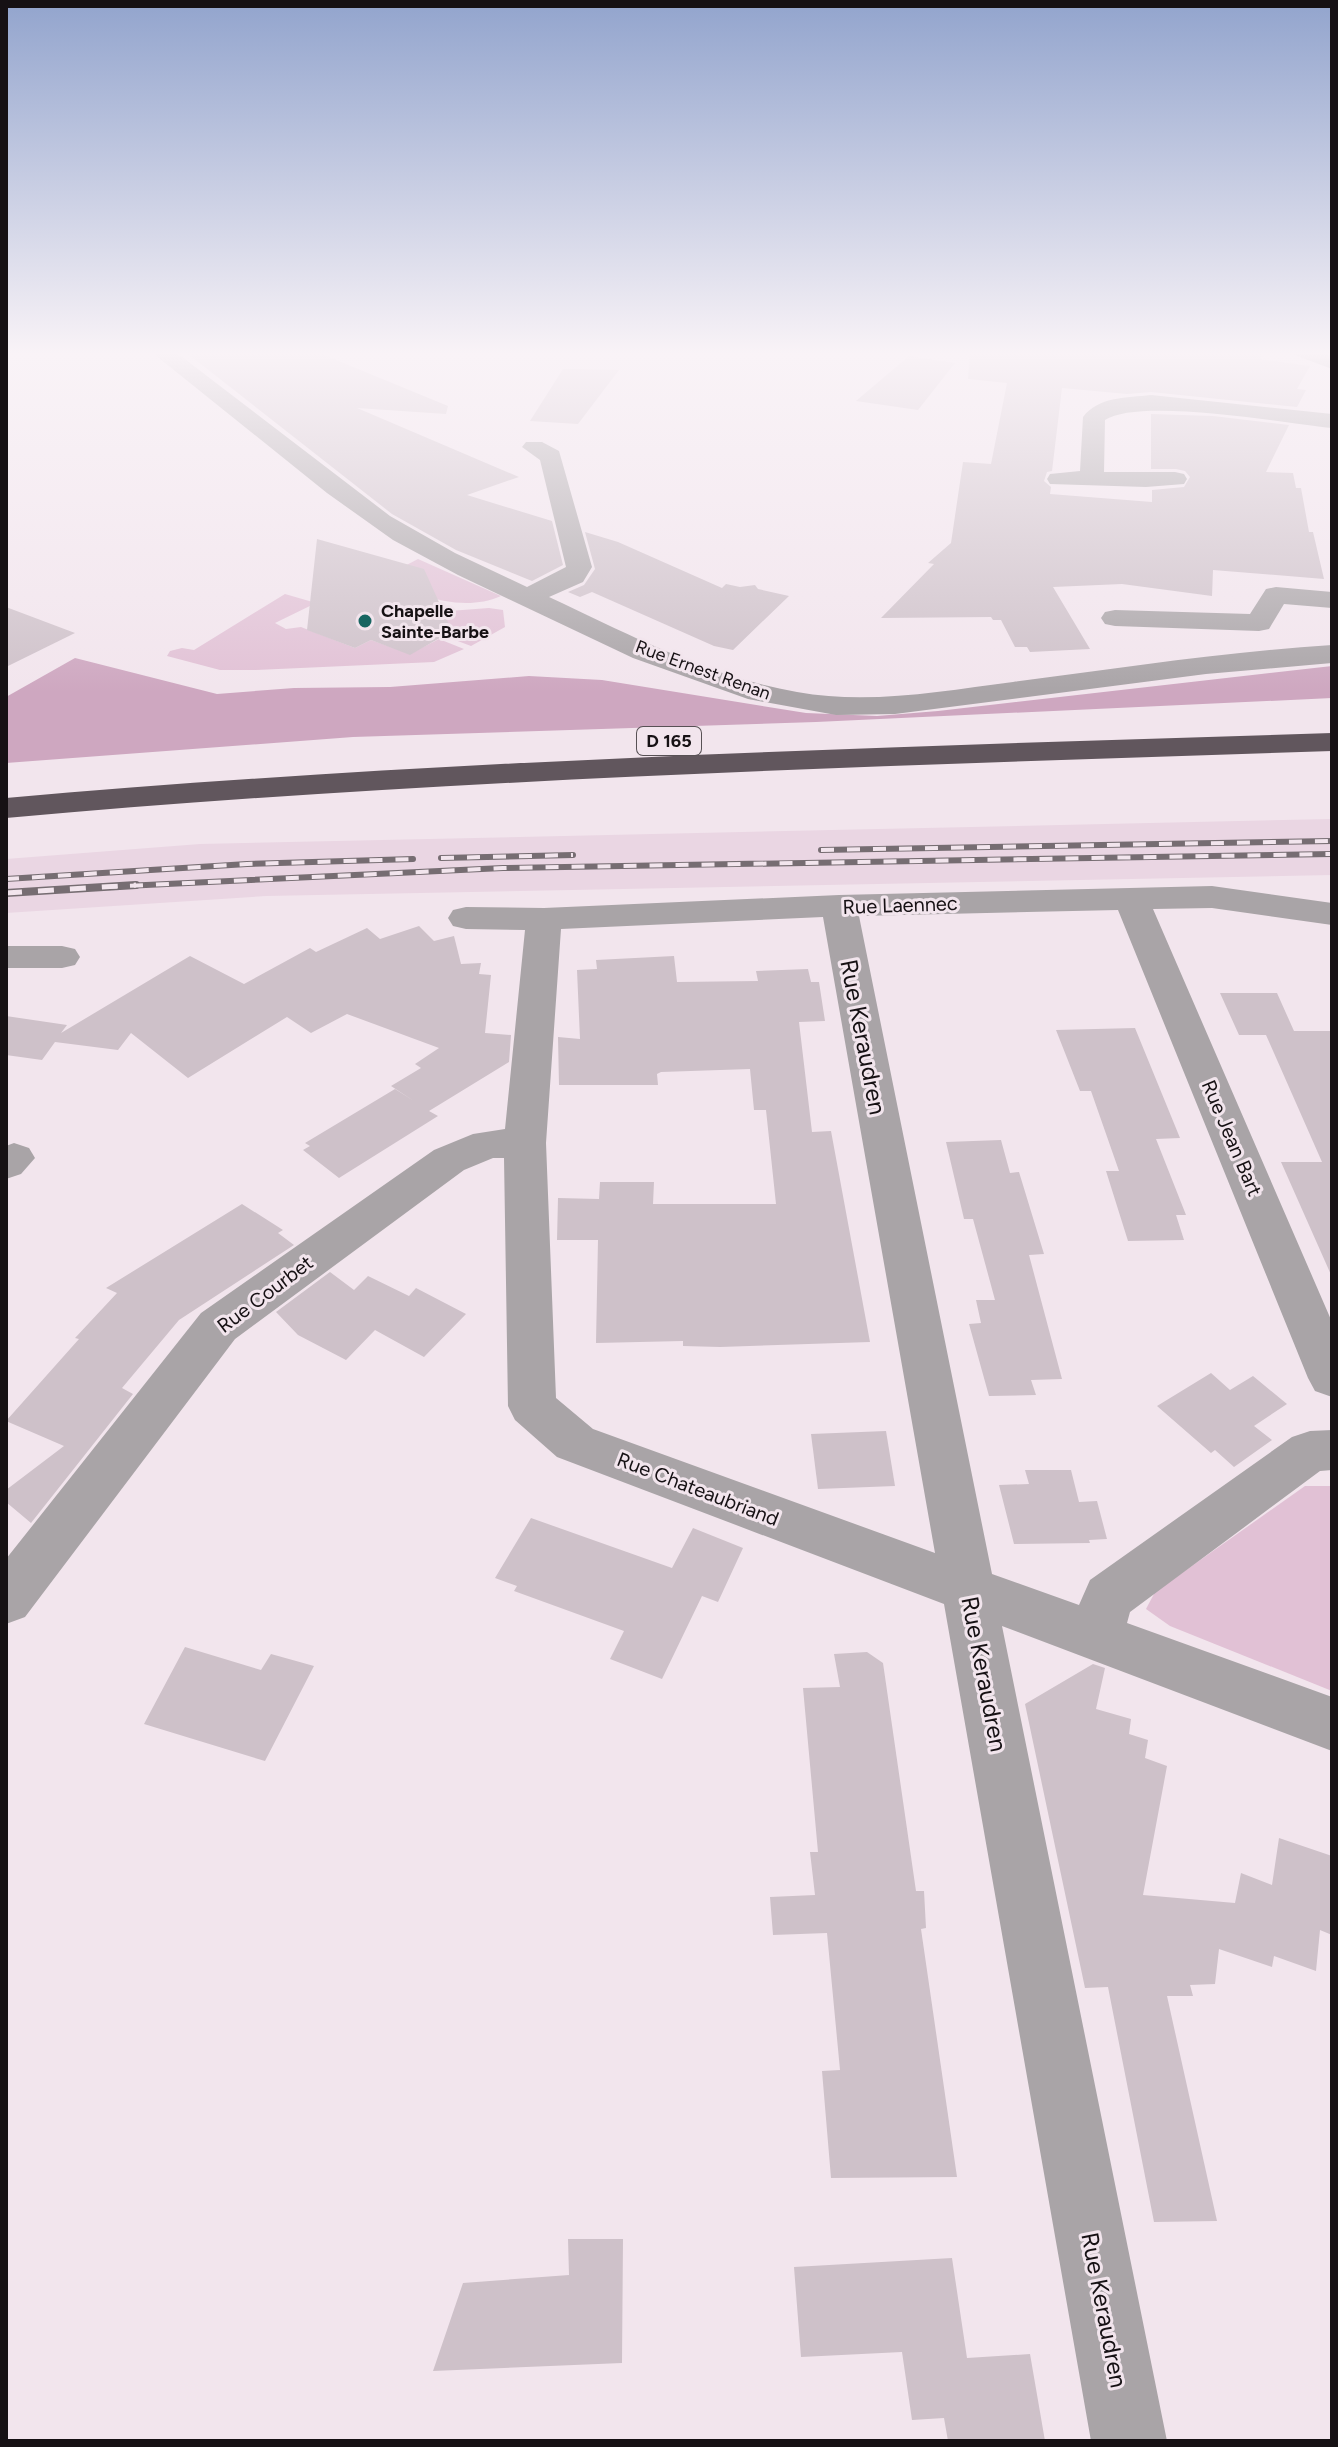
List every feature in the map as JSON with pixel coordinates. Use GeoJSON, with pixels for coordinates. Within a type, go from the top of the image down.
{"type":"FeatureCollection","features":[{"type":"Feature","properties":{"kind":"highway","name":"D 165"},"geometry":{"type":"LineString","coordinates":[[6,782],[115,771],[415,751],[1332,717]]}},
{"type":"Feature","properties":{"kind":"highway","name":"D 165"},"geometry":{"type":"LineString","coordinates":[[6,808],[285,784],[524,772],[1332,742]]}},
{"type":"Feature","properties":{"kind":"street","name":"Rue Ernest Renan"},"geometry":{"type":"LineString","coordinates":[[307,464],[400,535],[526,597],[610,636],[746,689],[793,700],[836,706],[944,699],[1332,654]]}},
{"type":"Feature","properties":{"kind":"street"},"geometry":{"type":"LineString","coordinates":[[526,597],[574,576],[579,567],[553,464]]}},
{"type":"Feature","properties":{"kind":"street"},"geometry":{"type":"LineString","coordinates":[[1092,464],[1092,477]]}},
{"type":"Feature","properties":{"kind":"street"},"geometry":{"type":"LineString","coordinates":[[1059,479],[1175,479]]}},
{"type":"Feature","properties":{"kind":"street"},"geometry":{"type":"LineString","coordinates":[[1115,618],[1259,623],[1276,595],[1332,600]]}},
{"type":"Feature","properties":{"kind":"street","name":"Rue Laennec"},"geometry":{"type":"LineString","coordinates":[[466,918],[544,919],[839,906],[1212,897],[1332,914]]}},
{"type":"Feature","properties":{"kind":"street","name":"Rue Jean Bart"},"geometry":{"type":"LineString","coordinates":[[1131,898],[1332,1378]]}},
{"type":"Feature","properties":{"kind":"street","name":"Rue Keraudren"},"geometry":{"type":"LineString","coordinates":[[839,906],[1129,2441]]}},
{"type":"Feature","properties":{"kind":"street","name":"Rue Chateaubriand"},"geometry":{"type":"LineString","coordinates":[[544,919],[525,1143],[532,1406],[575,1443],[1332,1724]]}},
{"type":"Feature","properties":{"kind":"street"},"geometry":{"type":"LineString","coordinates":[[6,957],[62,957]]}},
{"type":"Feature","properties":{"kind":"street","name":"Rue Courbet"},"geometry":{"type":"LineString","coordinates":[[6,1600],[218,1326],[449,1160],[488,1144],[525,1143]]}},
{"type":"Feature","properties":{"kind":"street"},"geometry":{"type":"LineString","coordinates":[[1095,1634],[1109,1597],[1310,1451],[1332,1450]]}},
{"type":"Feature","properties":{"kind":"shaded area"},"geometry":{"type":"Polygon","coordinates":[[[418,559],[501,596],[486,601],[454,602],[376,581],[418,559]]]}},
{"type":"Feature","properties":{"kind":"shaded area"},"geometry":{"type":"Polygon","coordinates":[[[285,594],[316,603],[275,623],[286,629],[301,627],[355,648],[371,640],[410,654],[439,639],[464,649],[434,662],[256,670],[220,670],[167,656],[170,651],[182,648],[194,650],[285,594]]]}},
{"type":"Feature","properties":{"kind":"shaded area"},"geometry":{"type":"Polygon","coordinates":[[[503,610],[505,627],[471,646],[423,628],[449,611],[503,610]]]}},
{"type":"Feature","properties":{"kind":"shaded area"},"geometry":{"type":"Polygon","coordinates":[[[75,658],[217,694],[294,688],[390,687],[529,676],[602,680],[806,713],[877,716],[1332,666],[1332,698],[816,722],[353,737],[6,763],[6,697],[75,658]]]}},
{"type":"Feature","properties":{"kind":"shaded area"},"geometry":{"type":"Polygon","coordinates":[[[1332,819],[1332,875],[266,896],[6,913],[6,859],[200,844],[1332,819]]]}},
{"type":"Feature","properties":{"kind":"shaded area"},"geometry":{"type":"Polygon","coordinates":[[[1305,1486],[1332,1486],[1332,1691],[1170,1626],[1146,1609],[1155,1592],[1305,1486]]]}},
{"type":"Feature","properties":{"kind":"building"},"geometry":{"type":"Polygon","coordinates":[[[329,464],[489,464],[519,477],[467,495],[552,521],[563,565],[532,581],[456,550],[392,514],[329,464]]]}},
{"type":"Feature","properties":{"kind":"building"},"geometry":{"type":"Polygon","coordinates":[[[963,464],[1053,464],[1052,471],[1047,472],[1044,481],[1051,487],[1050,494],[1152,502],[1152,490],[1184,487],[1190,477],[1185,471],[1176,469],[1151,469],[1151,464],[1270,464],[1266,472],[1293,473],[1296,488],[1301,488],[1309,532],[1313,532],[1324,579],[1213,570],[1212,596],[1122,584],[1053,587],[1090,649],[1030,652],[1027,647],[1015,647],[1001,620],[991,617],[881,618],[934,564],[928,563],[951,543],[963,464]]]}},
{"type":"Feature","properties":{"kind":"building"},"geometry":{"type":"Polygon","coordinates":[[[585,532],[618,542],[722,588],[726,584],[740,587],[755,585],[758,589],[789,596],[733,650],[714,646],[592,592],[580,597],[568,592],[584,585],[595,569],[585,532]]]}},
{"type":"Feature","properties":{"kind":"building"},"geometry":{"type":"Polygon","coordinates":[[[317,539],[424,569],[452,631],[410,655],[371,640],[355,648],[307,630],[317,539]]]}},
{"type":"Feature","properties":{"kind":"building"},"geometry":{"type":"Polygon","coordinates":[[[6,607],[75,633],[6,667],[6,607]]]}},
{"type":"Feature","properties":{"kind":"building"},"geometry":{"type":"Polygon","coordinates":[[[419,926],[434,941],[454,936],[461,964],[481,963],[479,974],[491,975],[485,1033],[511,1035],[509,1062],[429,1111],[438,1116],[339,1178],[303,1150],[310,1146],[305,1143],[395,1089],[414,1101],[391,1086],[421,1068],[415,1064],[439,1048],[347,1014],[311,1033],[287,1017],[188,1078],[131,1033],[118,1050],[55,1042],[42,1060],[6,1055],[6,1016],[67,1025],[61,1033],[190,956],[244,984],[310,948],[316,952],[367,928],[380,939],[419,926]]]}},
{"type":"Feature","properties":{"kind":"building"},"geometry":{"type":"Polygon","coordinates":[[[674,956],[677,982],[758,981],[756,971],[808,969],[811,982],[819,982],[825,1021],[799,1022],[812,1132],[831,1131],[870,1342],[720,1347],[683,1346],[683,1341],[596,1343],[598,1240],[557,1240],[558,1198],[599,1199],[600,1182],[654,1182],[653,1204],[776,1204],[766,1110],[754,1110],[750,1069],[661,1072],[657,1074],[658,1085],[559,1085],[558,1037],[580,1039],[577,970],[597,969],[596,960],[674,956]]]}},
{"type":"Feature","properties":{"kind":"building"},"geometry":{"type":"Polygon","coordinates":[[[1220,993],[1277,993],[1294,1031],[1332,1031],[1332,1277],[1281,1162],[1322,1162],[1266,1035],[1239,1035],[1220,993]]]}},
{"type":"Feature","properties":{"kind":"building"},"geometry":{"type":"Polygon","coordinates":[[[1135,1028],[1180,1138],[1156,1139],[1186,1215],[1176,1215],[1184,1240],[1128,1241],[1106,1171],[1119,1171],[1091,1091],[1080,1091],[1056,1030],[1135,1028]]]}},
{"type":"Feature","properties":{"kind":"building"},"geometry":{"type":"Polygon","coordinates":[[[1001,1140],[1010,1173],[1019,1172],[1044,1254],[1029,1255],[1062,1379],[1031,1380],[1036,1395],[989,1396],[969,1324],[981,1323],[976,1300],[995,1300],[973,1219],[964,1219],[946,1142],[1001,1140]]]}},
{"type":"Feature","properties":{"kind":"building"},"geometry":{"type":"Polygon","coordinates":[[[242,1204],[283,1230],[278,1233],[294,1245],[179,1320],[122,1388],[133,1394],[31,1523],[6,1502],[6,1490],[64,1446],[6,1421],[117,1293],[106,1288],[242,1204]]]}},
{"type":"Feature","properties":{"kind":"building"},"geometry":{"type":"Polygon","coordinates":[[[330,1272],[354,1290],[368,1276],[409,1296],[416,1288],[466,1314],[424,1357],[375,1330],[346,1360],[298,1335],[276,1312],[330,1272]]]}},
{"type":"Feature","properties":{"kind":"building"},"geometry":{"type":"Polygon","coordinates":[[[1211,1373],[1230,1390],[1253,1376],[1287,1404],[1254,1426],[1272,1440],[1234,1467],[1215,1450],[1211,1453],[1157,1406],[1211,1373]]]}},
{"type":"Feature","properties":{"kind":"building"},"geometry":{"type":"Polygon","coordinates":[[[886,1431],[895,1486],[818,1489],[811,1434],[886,1431]]]}},
{"type":"Feature","properties":{"kind":"building"},"geometry":{"type":"Polygon","coordinates":[[[1025,1470],[1071,1470],[1079,1502],[1097,1501],[1107,1539],[1089,1540],[1090,1543],[1014,1544],[999,1485],[1029,1484],[1025,1470]]]}},
{"type":"Feature","properties":{"kind":"building"},"geometry":{"type":"Polygon","coordinates":[[[531,1518],[672,1568],[693,1528],[743,1548],[718,1602],[702,1596],[662,1679],[610,1659],[624,1631],[514,1591],[517,1586],[495,1578],[531,1518]]]}},
{"type":"Feature","properties":{"kind":"building"},"geometry":{"type":"Polygon","coordinates":[[[185,1647],[261,1670],[271,1654],[314,1666],[265,1761],[144,1724],[185,1647]]]}},
{"type":"Feature","properties":{"kind":"building"},"geometry":{"type":"Polygon","coordinates":[[[867,1652],[883,1663],[916,1891],[924,1891],[926,1928],[921,1929],[957,2177],[831,2178],[822,2071],[840,2070],[827,1933],[773,1935],[770,1897],[815,1895],[810,1852],[818,1852],[803,1688],[840,1687],[834,1654],[867,1652]]]}},
{"type":"Feature","properties":{"kind":"building"},"geometry":{"type":"Polygon","coordinates":[[[1093,1664],[1105,1668],[1096,1709],[1131,1719],[1129,1734],[1148,1740],[1145,1758],[1167,1766],[1143,1895],[1235,1903],[1241,1873],[1272,1885],[1279,1838],[1332,1856],[1332,1935],[1320,1930],[1316,1971],[1274,1956],[1272,1967],[1219,1949],[1215,1984],[1190,1985],[1193,1996],[1167,1996],[1217,2221],[1154,2222],[1108,1987],[1085,1988],[1025,1704],[1093,1664]]]}},
{"type":"Feature","properties":{"kind":"building"},"geometry":{"type":"Polygon","coordinates":[[[568,2239],[623,2239],[622,2363],[433,2371],[463,2283],[569,2275],[568,2239]]]}},
{"type":"Feature","properties":{"kind":"building"},"geometry":{"type":"Polygon","coordinates":[[[952,2258],[967,2358],[1030,2354],[1045,2441],[948,2441],[944,2418],[912,2420],[902,2352],[801,2357],[794,2267],[952,2258]]]}},
{"type":"Feature","properties":{"kind":"railway"},"geometry":{"type":"LineString","coordinates":[[821,850],[1332,841]]}},
{"type":"Feature","properties":{"kind":"railway"},"geometry":{"type":"LineString","coordinates":[[104,887],[503,868],[1332,854]]}},
{"type":"Feature","properties":{"kind":"railway"},"geometry":{"type":"LineString","coordinates":[[441,858],[573,855]]}},
{"type":"Feature","properties":{"kind":"railway"},"geometry":{"type":"LineString","coordinates":[[6,879],[247,864],[413,859]]}},
{"type":"Feature","properties":{"kind":"railway"},"geometry":{"type":"LineString","coordinates":[[6,893],[136,885]]}},
{"type":"Feature","properties":{"kind":"place","name":"Chapelle Sainte-Barbe"},"geometry":{"type":"Point","coordinates":[365,621]}}]}
